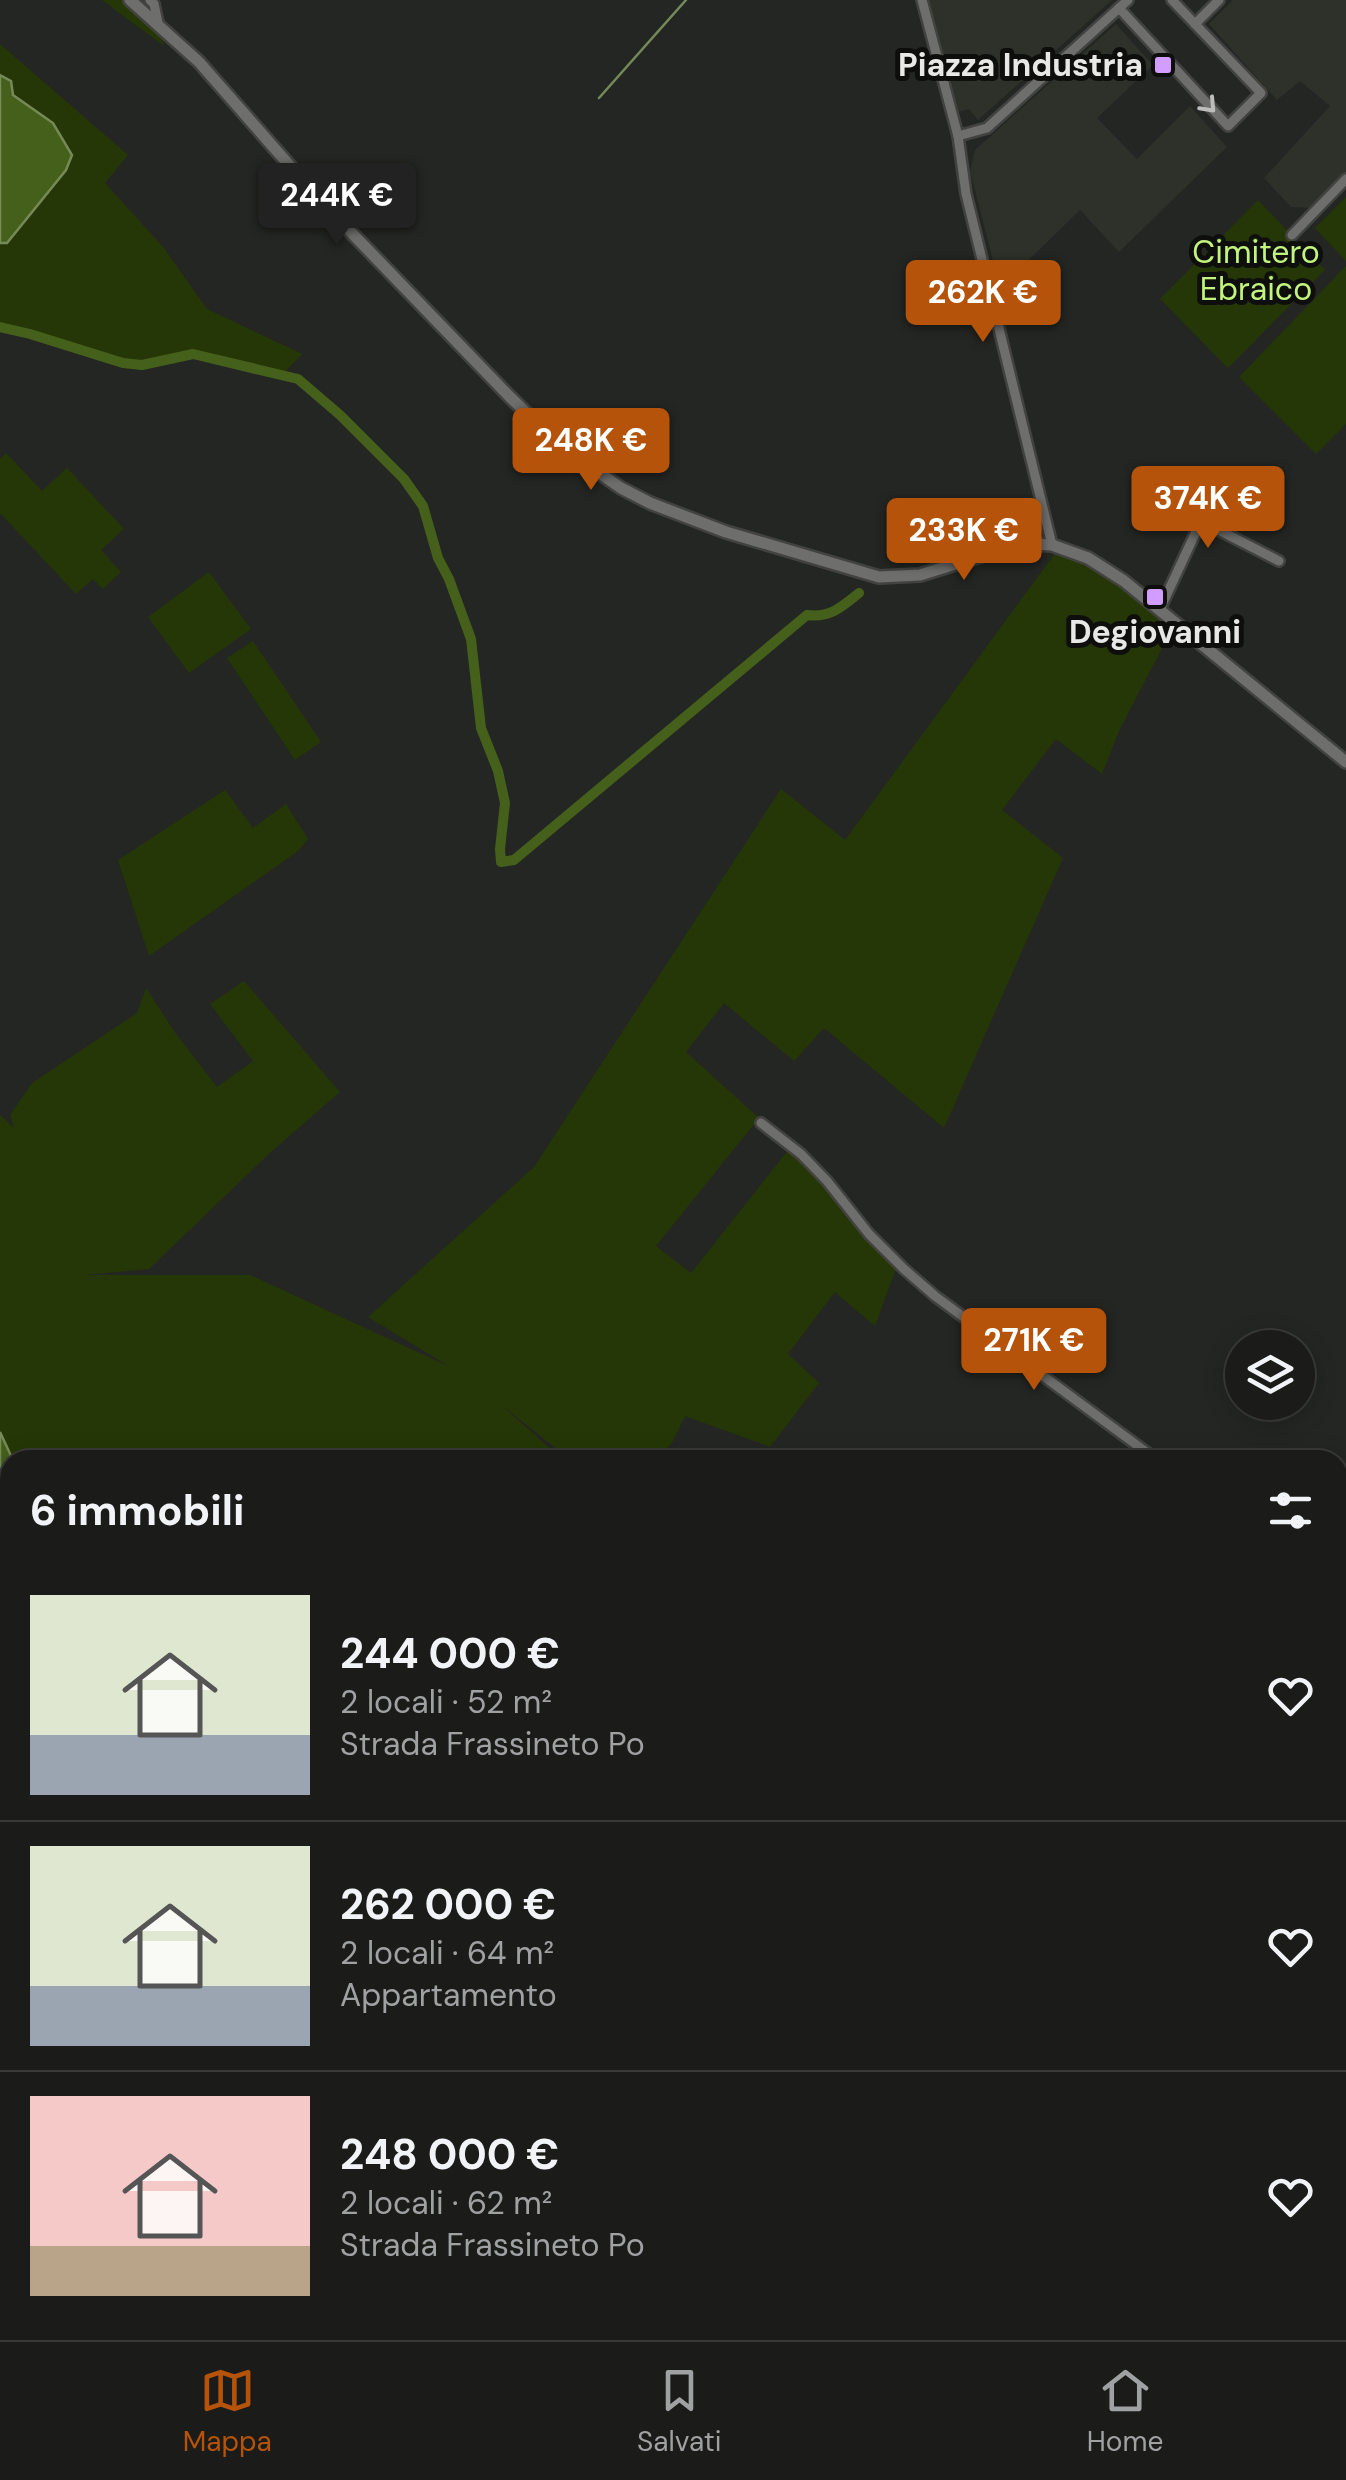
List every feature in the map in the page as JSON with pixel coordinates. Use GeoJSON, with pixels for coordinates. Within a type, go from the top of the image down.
{"type":"FeatureCollection","features":[{"type":"Feature","properties":{"kind":"street"},"geometry":{"type":"LineString","coordinates":[[130,0],[199,62],[318,198],[508,395],[559,445],[621,488],[726,532],[879,577],[920,575],[1016,545],[1052,545],[1088,558],[1160,609],[1346,762]]}},
{"type":"Feature","properties":{"kind":"street"},"geometry":{"type":"LineString","coordinates":[[150,0],[158,23]]}},
{"type":"Feature","properties":{"kind":"street"},"geometry":{"type":"LineString","coordinates":[[922,0],[958,136],[966,194],[1052,545]]}},
{"type":"Feature","properties":{"kind":"street"},"geometry":{"type":"LineString","coordinates":[[958,136],[987,128],[1128,0]]}},
{"type":"Feature","properties":{"kind":"street"},"geometry":{"type":"LineString","coordinates":[[1119,8],[1228,126],[1261,93],[1172,0]]}},
{"type":"Feature","properties":{"kind":"street"},"geometry":{"type":"LineString","coordinates":[[1196,24],[1218,0]]}},
{"type":"Feature","properties":{"kind":"street"},"geometry":{"type":"LineString","coordinates":[[1292,235],[1346,179]]}},
{"type":"Feature","properties":{"kind":"street"},"geometry":{"type":"LineString","coordinates":[[1160,609],[1201,521],[1279,561]]}},
{"type":"Feature","properties":{"kind":"street"},"geometry":{"type":"LineString","coordinates":[[760,1123],[801,1154],[870,1234],[935,1296],[1143,1450]]}},
{"type":"Feature","properties":{"kind":"shaded area"},"geometry":{"type":"Polygon","coordinates":[[[926,0],[1112,0],[978,120],[969,109],[959,112],[926,0]]]}},
{"type":"Feature","properties":{"kind":"shaded area"},"geometry":{"type":"Polygon","coordinates":[[[1233,0],[1346,0],[1346,172],[1311,208],[1291,207],[1264,178],[1330,106],[1300,81],[1277,100],[1209,24],[1233,0]]]}},
{"type":"Feature","properties":{"kind":"shaded area"},"geometry":{"type":"Polygon","coordinates":[[[1116,24],[1153,65],[1097,118],[1137,159],[1190,106],[1227,147],[1119,252],[1080,210],[1000,288],[970,171],[975,150],[1116,24]]]}},
{"type":"Feature","properties":{"kind":"shaded area"},"geometry":{"type":"Polygon","coordinates":[[[0,75],[11,81],[13,95],[53,123],[72,155],[66,170],[7,243],[0,243],[0,75]]]}},
{"type":"Feature","properties":{"kind":"shaded area"},"geometry":{"type":"Polygon","coordinates":[[[0,1432],[8,1450],[0,1450],[0,1432]]]}},
{"type":"Feature","properties":{"kind":"green space"},"geometry":{"type":"Polygon","coordinates":[[[102,0],[148,0],[164,46],[102,0]]]}},
{"type":"Feature","properties":{"kind":"green space"},"geometry":{"type":"Polygon","coordinates":[[[0,44],[128,155],[105,183],[164,248],[207,309],[302,354],[284,373],[198,356],[166,356],[140,364],[101,357],[0,327],[0,243],[7,243],[66,170],[72,155],[53,123],[13,95],[11,81],[0,75],[0,44]]]}},
{"type":"Feature","properties":{"kind":"green space"},"geometry":{"type":"Polygon","coordinates":[[[1346,197],[1346,261],[1315,228],[1346,197]]]}},
{"type":"Feature","properties":{"kind":"green space","name":"Cimitero Ebraico"},"geometry":{"type":"Polygon","coordinates":[[[1258,200],[1325,270],[1228,368],[1160,299],[1258,200]]]}},
{"type":"Feature","properties":{"kind":"green space"},"geometry":{"type":"Polygon","coordinates":[[[1346,266],[1346,424],[1316,454],[1239,377],[1346,266]]]}},
{"type":"Feature","properties":{"kind":"green space"},"geometry":{"type":"Polygon","coordinates":[[[6,453],[42,491],[67,468],[124,529],[101,550],[121,572],[103,589],[93,579],[76,594],[0,513],[0,459],[6,453]]]}},
{"type":"Feature","properties":{"kind":"green space"},"geometry":{"type":"Polygon","coordinates":[[[1056,552],[1104,574],[1173,627],[1119,731],[1102,774],[1056,739],[1002,810],[1063,858],[944,1128],[824,1028],[794,1061],[724,1003],[686,1052],[759,1118],[656,1246],[691,1273],[789,1149],[898,1263],[875,1326],[835,1292],[788,1354],[819,1383],[770,1447],[685,1416],[666,1450],[558,1450],[499,1403],[552,1450],[0,1450],[0,1115],[14,1128],[10,1115],[32,1083],[137,1013],[146,988],[217,1087],[253,1061],[210,1004],[244,981],[340,1092],[149,1269],[85,1275],[250,1275],[450,1367],[368,1317],[534,1167],[781,789],[845,840],[1056,552]]]}},
{"type":"Feature","properties":{"kind":"green space"},"geometry":{"type":"Polygon","coordinates":[[[209,572],[251,629],[189,673],[148,617],[209,572]]]}},
{"type":"Feature","properties":{"kind":"green space"},"geometry":{"type":"Polygon","coordinates":[[[253,641],[321,742],[295,760],[227,658],[253,641]]]}},
{"type":"Feature","properties":{"kind":"green space"},"geometry":{"type":"Polygon","coordinates":[[[225,790],[253,828],[286,804],[308,839],[298,851],[149,956],[118,860],[225,790]]]}},
{"type":"Feature","properties":{"kind":"waterway"},"geometry":{"type":"LineString","coordinates":[[599,98],[686,0]]}},
{"type":"Feature","properties":{"kind":"waterway"},"geometry":{"type":"LineString","coordinates":[[0,327],[123,363],[142,365],[193,354],[298,379],[404,479],[423,506],[438,558],[471,639],[481,728],[498,771],[505,803],[501,862],[514,860],[807,615],[829,613],[859,593]]}},
{"type":"Feature","properties":{"kind":"place","name":"Piazza Industria"},"geometry":{"type":"Point","coordinates":[1163,65]}},
{"type":"Feature","properties":{"kind":"place","name":"Degiovanni"},"geometry":{"type":"Point","coordinates":[1155,597]}}]}
